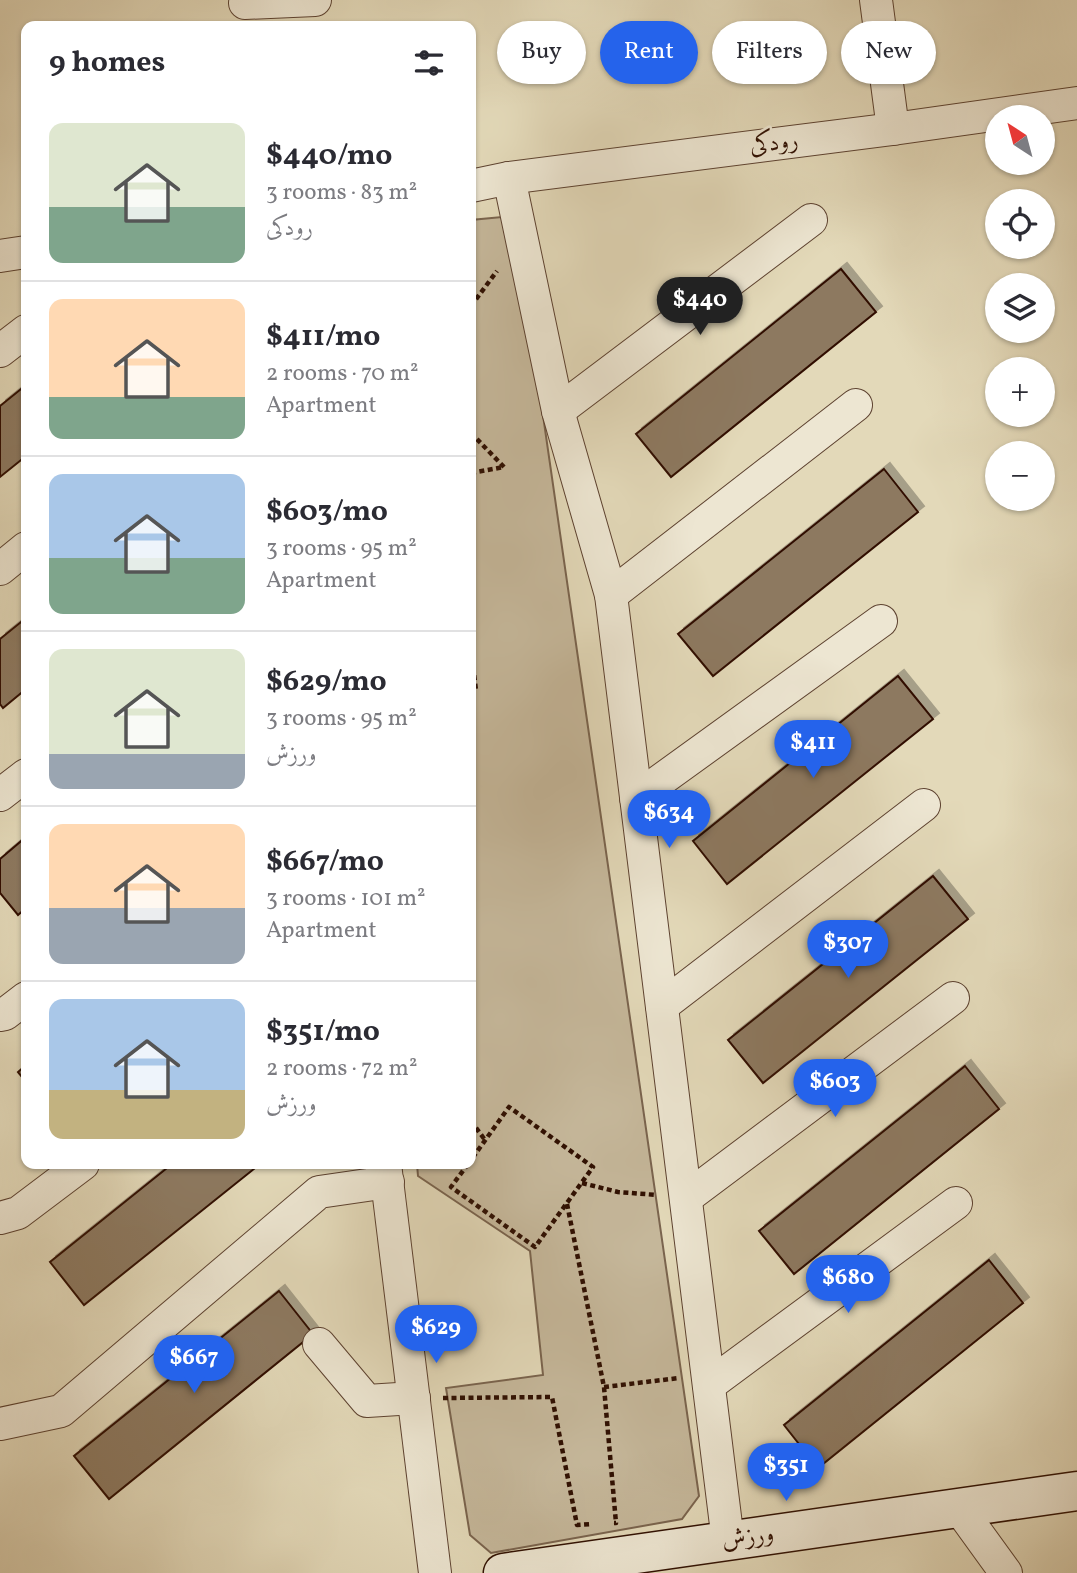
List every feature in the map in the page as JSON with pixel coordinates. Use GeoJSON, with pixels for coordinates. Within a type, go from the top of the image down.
{"type":"FeatureCollection","features":[{"type":"Feature","properties":{"kind":"street"},"geometry":{"type":"LineString","coordinates":[[245,10],[315,0]]}},
{"type":"Feature","properties":{"kind":"street"},"geometry":{"type":"LineString","coordinates":[[876,0],[892,129]]}},
{"type":"Feature","properties":{"kind":"street","name":"رودکی"},"geometry":{"type":"LineString","coordinates":[[476,185],[509,178],[1077,103]]}},
{"type":"Feature","properties":{"kind":"street"},"geometry":{"type":"LineString","coordinates":[[509,178],[558,411],[611,595],[728,1541]]}},
{"type":"Feature","properties":{"kind":"street"},"geometry":{"type":"LineString","coordinates":[[558,411],[811,220]]}},
{"type":"Feature","properties":{"kind":"street"},"geometry":{"type":"LineString","coordinates":[[0,256],[21,253]]}},
{"type":"Feature","properties":{"kind":"street"},"geometry":{"type":"LineString","coordinates":[[0,351],[21,335]]}},
{"type":"Feature","properties":{"kind":"street"},"geometry":{"type":"LineString","coordinates":[[611,595],[856,405]]}},
{"type":"Feature","properties":{"kind":"street"},"geometry":{"type":"LineString","coordinates":[[0,569],[21,552]]}},
{"type":"Feature","properties":{"kind":"street"},"geometry":{"type":"LineString","coordinates":[[636,798],[881,621]]}},
{"type":"Feature","properties":{"kind":"street"},"geometry":{"type":"LineString","coordinates":[[0,795],[21,779]]}},
{"type":"Feature","properties":{"kind":"street"},"geometry":{"type":"LineString","coordinates":[[662,1006],[924,805]]}},
{"type":"Feature","properties":{"kind":"street"},"geometry":{"type":"LineString","coordinates":[[685,1198],[953,998]]}},
{"type":"Feature","properties":{"kind":"street"},"geometry":{"type":"LineString","coordinates":[[0,1015],[21,1002]]}},
{"type":"Feature","properties":{"kind":"street"},"geometry":{"type":"LineString","coordinates":[[0,1218],[18,1213],[76,1169]]}},
{"type":"Feature","properties":{"kind":"street"},"geometry":{"type":"LineString","coordinates":[[0,1424],[61,1411],[319,1192],[386,1173],[435,1573]]}},
{"type":"Feature","properties":{"kind":"street"},"geometry":{"type":"LineString","coordinates":[[708,1380],[956,1203]]}},
{"type":"Feature","properties":{"kind":"street"},"geometry":{"type":"LineString","coordinates":[[319,1343],[367,1401],[414,1398]]}},
{"type":"Feature","properties":{"kind":"street","name":"ورزش"},"geometry":{"type":"LineString","coordinates":[[503,1573],[1077,1491]]}},
{"type":"Feature","properties":{"kind":"street"},"geometry":{"type":"LineString","coordinates":[[959,1508],[1006,1573]]}},
{"type":"Feature","properties":{"kind":"path"},"geometry":{"type":"LineString","coordinates":[[476,438],[504,467],[476,472]]}},
{"type":"Feature","properties":{"kind":"path"},"geometry":{"type":"LineString","coordinates":[[464,1169],[451,1187],[535,1247],[593,1167],[509,1107],[476,1152]]}},
{"type":"Feature","properties":{"kind":"path"},"geometry":{"type":"LineString","coordinates":[[476,1128],[485,1140]]}},
{"type":"Feature","properties":{"kind":"path"},"geometry":{"type":"LineString","coordinates":[[582,1183],[618,1192],[685,1198]]}},
{"type":"Feature","properties":{"kind":"path"},"geometry":{"type":"LineString","coordinates":[[414,1398],[552,1397],[577,1525],[617,1523],[604,1387],[567,1203]]}},
{"type":"Feature","properties":{"kind":"path"},"geometry":{"type":"LineString","coordinates":[[604,1387],[708,1380]]}},
{"type":"Feature","properties":{"kind":"shaded area"},"geometry":{"type":"Polygon","coordinates":[[[502,217],[520,256],[699,1496],[682,1519],[491,1553],[470,1535],[446,1388],[543,1375],[530,1251],[418,1176],[417,1169],[476,1169],[476,220],[502,217]]]}},
{"type":"Feature","properties":{"kind":"building"},"geometry":{"type":"Polygon","coordinates":[[[841,269],[876,312],[671,477],[636,434],[841,269]]]}},
{"type":"Feature","properties":{"kind":"building"},"geometry":{"type":"Polygon","coordinates":[[[21,389],[21,460],[0,477],[0,406],[21,389]]]}},
{"type":"Feature","properties":{"kind":"building"},"geometry":{"type":"Polygon","coordinates":[[[884,469],[918,512],[713,676],[678,634],[884,469]]]}},
{"type":"Feature","properties":{"kind":"building"},"geometry":{"type":"Polygon","coordinates":[[[21,622],[21,693],[3,708],[0,704],[0,639],[21,622]]]}},
{"type":"Feature","properties":{"kind":"building"},"geometry":{"type":"Polygon","coordinates":[[[898,676],[933,719],[727,884],[693,841],[898,676]]]}},
{"type":"Feature","properties":{"kind":"building"},"geometry":{"type":"Polygon","coordinates":[[[21,841],[21,912],[18,915],[0,893],[0,859],[21,841]]]}},
{"type":"Feature","properties":{"kind":"building"},"geometry":{"type":"Polygon","coordinates":[[[933,876],[968,919],[763,1083],[728,1040],[933,876]]]}},
{"type":"Feature","properties":{"kind":"building"},"geometry":{"type":"Polygon","coordinates":[[[965,1066],[999,1109],[794,1274],[759,1231],[965,1066]]]}},
{"type":"Feature","properties":{"kind":"building"},"geometry":{"type":"Polygon","coordinates":[[[166,1169],[254,1169],[84,1305],[50,1262],[166,1169]]]}},
{"type":"Feature","properties":{"kind":"building"},"geometry":{"type":"Polygon","coordinates":[[[989,1260],[1023,1303],[818,1468],[784,1425],[989,1260]]]}},
{"type":"Feature","properties":{"kind":"building"},"geometry":{"type":"Polygon","coordinates":[[[279,1291],[313,1334],[109,1499],[74,1456],[279,1291]]]}}]}
